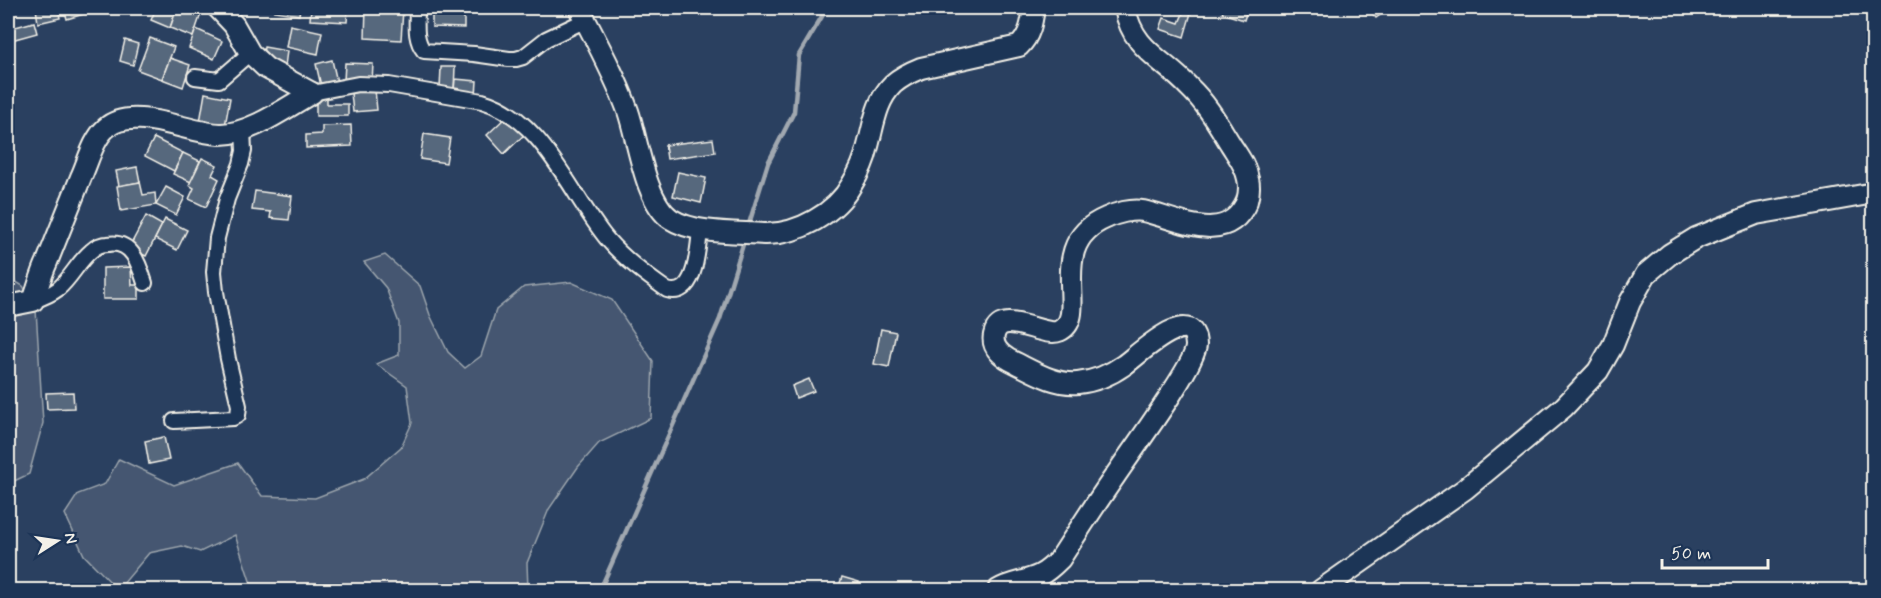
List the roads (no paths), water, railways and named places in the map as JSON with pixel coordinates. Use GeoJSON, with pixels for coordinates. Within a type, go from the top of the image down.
{"type":"FeatureCollection","features":[{"type":"Feature","properties":{"kind":"street"},"geometry":{"type":"LineString","coordinates":[[218,8],[234,25],[250,53],[266,68],[312,93]]}},
{"type":"Feature","properties":{"kind":"street"},"geometry":{"type":"LineString","coordinates":[[417,8],[417,37],[424,51],[509,59],[523,57],[582,14],[628,112],[657,204],[671,219],[700,230],[770,234],[795,229],[810,223],[843,197],[862,165],[875,113],[894,83],[921,68],[1019,46],[1025,41],[1034,8]]}},
{"type":"Feature","properties":{"kind":"street"},"geometry":{"type":"LineString","coordinates":[[998,591],[1015,582],[1039,576],[1060,559],[1178,384],[1196,348],[1190,331],[1186,328],[1179,328],[1158,338],[1125,365],[1103,378],[1076,383],[1060,382],[1047,378],[999,353],[994,342],[995,332],[1007,323],[1050,332],[1059,331],[1066,326],[1072,308],[1071,255],[1086,230],[1105,218],[1141,210],[1175,222],[1198,226],[1218,226],[1233,219],[1242,209],[1249,192],[1244,166],[1214,115],[1187,84],[1142,45],[1128,22],[1125,8]]}},
{"type":"Feature","properties":{"kind":"street"},"geometry":{"type":"LineString","coordinates":[[195,77],[219,80],[250,53]]}},
{"type":"Feature","properties":{"kind":"street"},"geometry":{"type":"LineString","coordinates":[[33,301],[45,265],[89,158],[106,127],[124,120],[145,120],[204,133],[222,134],[243,130],[312,93],[358,84],[389,85],[482,101],[496,106],[513,117],[533,134],[608,240],[632,263],[668,290],[673,292],[683,289],[690,279],[695,269],[700,230]]}},
{"type":"Feature","properties":{"kind":"street"},"geometry":{"type":"LineString","coordinates":[[174,422],[233,418],[238,415],[216,292],[214,255],[227,199],[242,161],[243,130]]}},
{"type":"Feature","properties":{"kind":"street"},"geometry":{"type":"LineString","coordinates":[[1321,591],[1465,489],[1571,400],[1598,371],[1613,345],[1630,302],[1646,274],[1670,254],[1696,238],[1756,214],[1874,193]]}},
{"type":"Feature","properties":{"kind":"street"},"geometry":{"type":"LineString","coordinates":[[8,306],[49,295],[65,282],[92,250],[111,243],[121,244],[131,251],[137,260],[145,283]]}},
{"type":"Feature","properties":{"kind":"waterway"},"geometry":{"type":"LineString","coordinates":[[748,227],[768,163],[794,112],[799,55],[827,8]]}},
{"type":"Feature","properties":{"kind":"waterway"},"geometry":{"type":"LineString","coordinates":[[600,590],[720,319],[745,238]]}}]}
